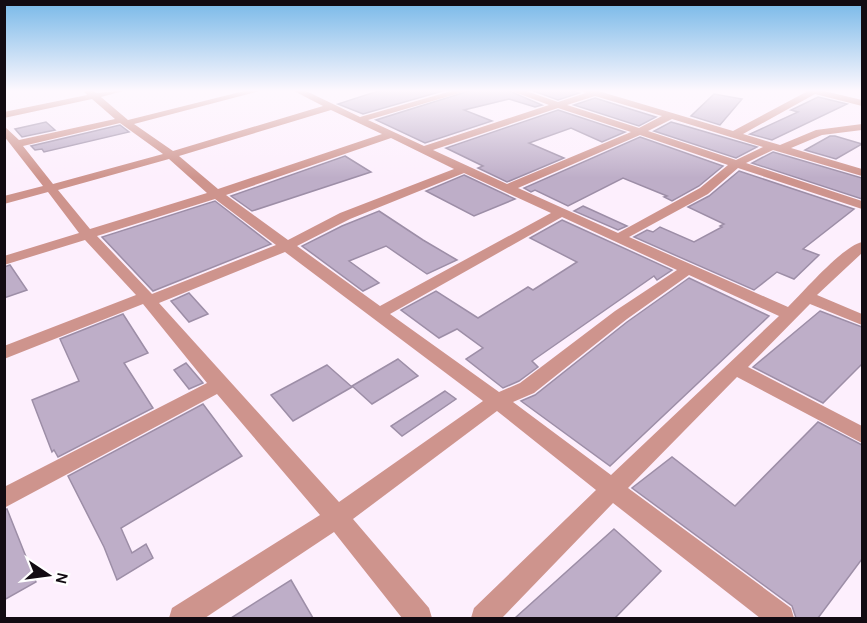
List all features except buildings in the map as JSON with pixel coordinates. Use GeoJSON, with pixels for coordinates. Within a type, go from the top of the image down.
{"type":"FeatureCollection","features":[{"type":"Feature","properties":{"kind":"street"},"geometry":{"type":"LineString","coordinates":[[121,119],[171,155],[216,193],[497,401],[781,618]]}},
{"type":"Feature","properties":{"kind":"street"},"geometry":{"type":"LineString","coordinates":[[14,148],[136,119]]}},
{"type":"Feature","properties":{"kind":"street"},"geometry":{"type":"LineString","coordinates":[[4,200],[171,155],[291,119]]}},
{"type":"Feature","properties":{"kind":"street"},"geometry":{"type":"LineString","coordinates":[[424,150],[519,119]]}},
{"type":"Feature","properties":{"kind":"street"},"geometry":{"type":"LineString","coordinates":[[600,119],[862,205]]}},
{"type":"Feature","properties":{"kind":"street"},"geometry":{"type":"LineString","coordinates":[[508,188],[623,140],[663,119]]}},
{"type":"Feature","properties":{"kind":"street"},"geometry":{"type":"LineString","coordinates":[[686,119],[862,173]]}},
{"type":"Feature","properties":{"kind":"street"},"geometry":{"type":"LineString","coordinates":[[735,134],[762,119]]}},
{"type":"Feature","properties":{"kind":"street"},"geometry":{"type":"LineString","coordinates":[[359,120],[791,315]]}},
{"type":"Feature","properties":{"kind":"street"},"geometry":{"type":"LineString","coordinates":[[618,238],[704,191],[736,164],[820,132],[862,127]]}},
{"type":"Feature","properties":{"kind":"street"},"geometry":{"type":"LineString","coordinates":[[4,129],[14,148],[52,188],[87,234],[148,299],[171,329],[337,517],[419,618]]}},
{"type":"Feature","properties":{"kind":"street"},"geometry":{"type":"LineString","coordinates":[[4,261],[391,135]]}},
{"type":"Feature","properties":{"kind":"street"},"geometry":{"type":"LineString","coordinates":[[4,353],[289,245],[345,216],[464,169]]}},
{"type":"Feature","properties":{"kind":"street"},"geometry":{"type":"LineString","coordinates":[[378,314],[562,212]]}},
{"type":"Feature","properties":{"kind":"street"},"geometry":{"type":"LineString","coordinates":[[484,618],[610,489],[791,315],[831,272],[862,246]]}},
{"type":"Feature","properties":{"kind":"street"},"geometry":{"type":"LineString","coordinates":[[182,618],[337,517],[497,401],[527,388],[621,315],[688,269]]}},
{"type":"Feature","properties":{"kind":"street"},"geometry":{"type":"LineString","coordinates":[[808,297],[862,320]]}},
{"type":"Feature","properties":{"kind":"street"},"geometry":{"type":"LineString","coordinates":[[735,368],[862,435]]}},
{"type":"Feature","properties":{"kind":"street"},"geometry":{"type":"LineString","coordinates":[[4,498],[221,384]]}}]}
